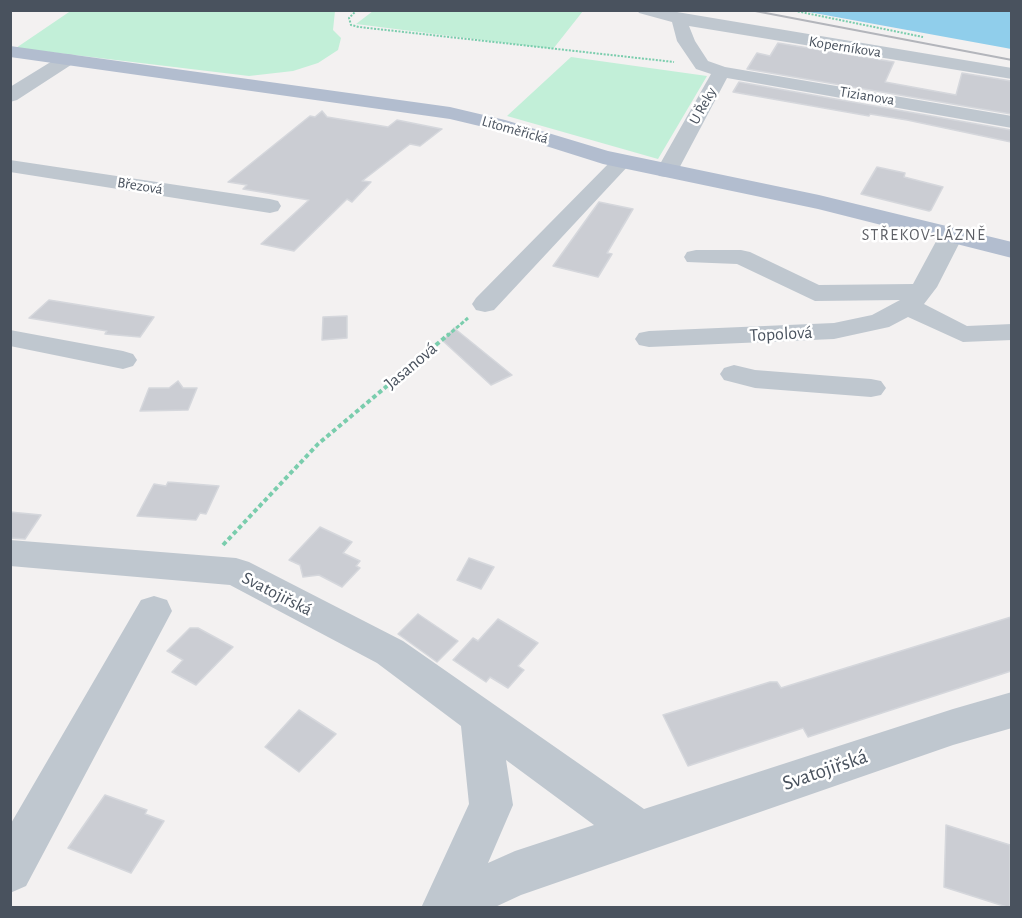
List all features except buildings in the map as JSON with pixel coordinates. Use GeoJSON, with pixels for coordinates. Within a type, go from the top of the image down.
{"type":"FeatureCollection","features":[{"type":"Feature","properties":{"kind":"main road","name":"Litoměřická"},"geometry":{"type":"LineString","coordinates":[[10,51],[450,113],[622,161],[819,202],[1011,250]]}},
{"type":"Feature","properties":{"kind":"street","name":"Koperníkova"},"geometry":{"type":"LineString","coordinates":[[645,10],[679,19],[1011,74]]}},
{"type":"Feature","properties":{"kind":"street","name":"U Řeky"},"geometry":{"type":"LineString","coordinates":[[667,171],[721,72],[702,65],[686,41],[679,19]]}},
{"type":"Feature","properties":{"kind":"street"},"geometry":{"type":"LineString","coordinates":[[10,96],[68,59]]}},
{"type":"Feature","properties":{"kind":"street","name":"Tizianova"},"geometry":{"type":"LineString","coordinates":[[721,72],[1011,122]]}},
{"type":"Feature","properties":{"kind":"street"},"geometry":{"type":"LineString","coordinates":[[485,304],[622,161]]}},
{"type":"Feature","properties":{"kind":"street","name":"Březová"},"geometry":{"type":"LineString","coordinates":[[10,165],[270,206]]}},
{"type":"Feature","properties":{"kind":"street"},"geometry":{"type":"LineString","coordinates":[[914,299],[952,234]]}},
{"type":"Feature","properties":{"kind":"street"},"geometry":{"type":"LineString","coordinates":[[696,257],[741,257],[815,293],[914,299],[963,334],[1011,332]]}},
{"type":"Feature","properties":{"kind":"street","name":"Topolová"},"geometry":{"type":"LineString","coordinates":[[649,339],[834,331],[880,321],[914,299]]}},
{"type":"Feature","properties":{"kind":"street"},"geometry":{"type":"LineString","coordinates":[[747,336],[730,379],[871,388]]}},
{"type":"Feature","properties":{"kind":"street"},"geometry":{"type":"LineString","coordinates":[[10,338],[123,360]]}},
{"type":"Feature","properties":{"kind":"street","name":"Svatojiřská"},"geometry":{"type":"LineString","coordinates":[[10,553],[236,572],[390,652],[640,832]]}},
{"type":"Feature","properties":{"kind":"street"},"geometry":{"type":"LineString","coordinates":[[10,870],[154,610]]}},
{"type":"Feature","properties":{"kind":"street","name":"Svatojiřská"},"geometry":{"type":"LineString","coordinates":[[445,906],[515,874],[953,727],[1011,710]]}},
{"type":"Feature","properties":{"kind":"street","name":"Svatojiřská"},"geometry":{"type":"LineString","coordinates":[[445,906],[491,805],[480,715]]}},
{"type":"Feature","properties":{"kind":"path"},"geometry":{"type":"LineString","coordinates":[[357,10],[349,18],[351,25],[359,27],[702,65]]}},
{"type":"Feature","properties":{"kind":"path"},"geometry":{"type":"LineString","coordinates":[[791,10],[931,38]]}},
{"type":"Feature","properties":{"kind":"path","name":"Jasanová"},"geometry":{"type":"LineString","coordinates":[[200,569],[318,444],[485,304]]}},
{"type":"Feature","properties":{"kind":"green space"},"geometry":{"type":"Polygon","coordinates":[[[72,10],[335,11],[333,30],[341,38],[338,50],[318,63],[293,71],[249,76],[16,48],[72,10]]]}},
{"type":"Feature","properties":{"kind":"green space"},"geometry":{"type":"Polygon","coordinates":[[[373,11],[583,11],[553,49],[356,24],[373,11]]]}},
{"type":"Feature","properties":{"kind":"green space"},"geometry":{"type":"Polygon","coordinates":[[[571,57],[707,76],[658,159],[507,116],[571,57]]]}},
{"type":"Feature","properties":{"kind":"water"},"geometry":{"type":"Polygon","coordinates":[[[803,11],[1011,11],[1011,49],[1006,48],[803,11]]]}},
{"type":"Feature","properties":{"kind":"railway"},"geometry":{"type":"LineString","coordinates":[[750,10],[1012,60]]}},
{"type":"Feature","properties":{"kind":"district","name":"STŘEKOV-LÁZNĚ"},"geometry":{"type":"Point","coordinates":[924,235]}}]}
